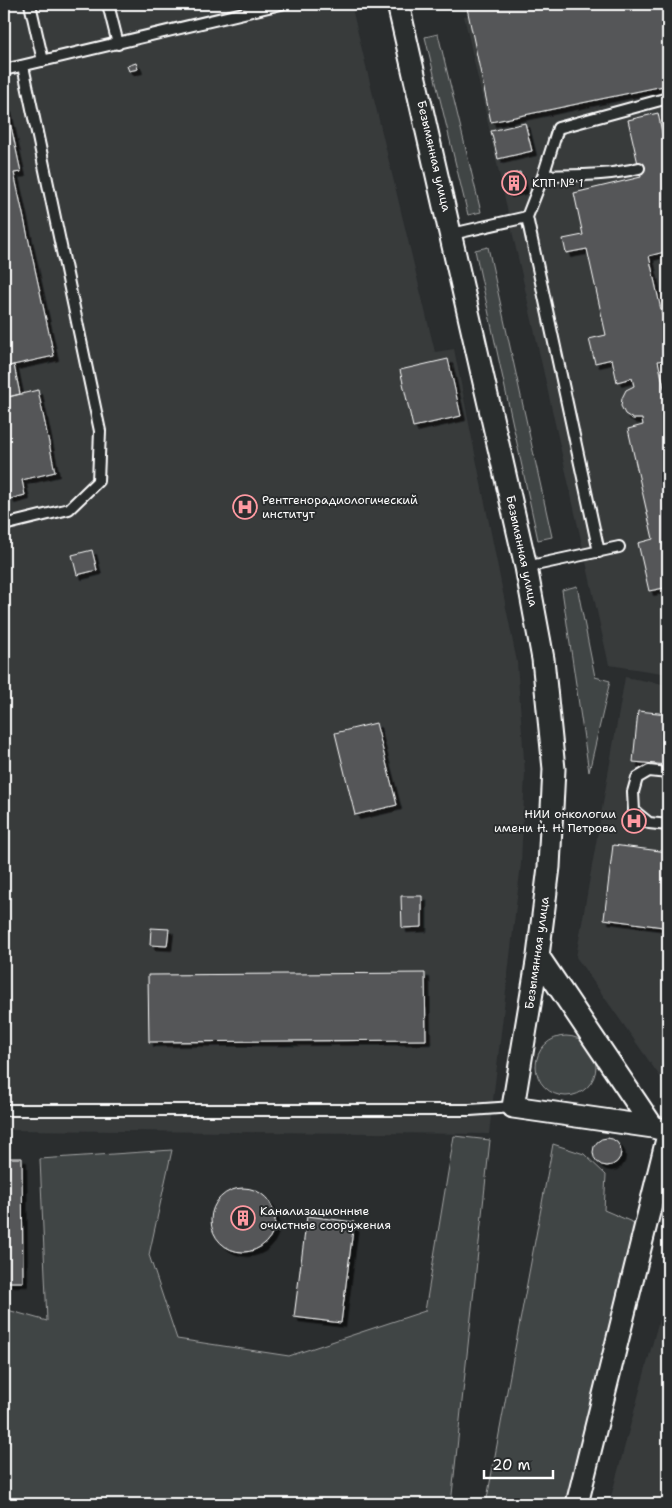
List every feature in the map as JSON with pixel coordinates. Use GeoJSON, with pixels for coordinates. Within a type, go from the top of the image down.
{"type":"FeatureCollection","features":[{"type":"Feature","properties":{"kind":"street","name":"Безымянная улица"},"geometry":{"type":"LineString","coordinates":[[398,4],[452,234],[526,567],[543,659],[554,769],[549,867],[538,956],[513,1107]]}},
{"type":"Feature","properties":{"kind":"street"},"geometry":{"type":"LineString","coordinates":[[538,956],[663,1131],[577,1504]]}},
{"type":"Feature","properties":{"kind":"street"},"geometry":{"type":"LineString","coordinates":[[513,1107],[663,1131]]}},
{"type":"Feature","properties":{"kind":"lane"},"geometry":{"type":"LineString","coordinates":[[30,4],[43,61]]}},
{"type":"Feature","properties":{"kind":"lane"},"geometry":{"type":"LineString","coordinates":[[108,4],[118,44]]}},
{"type":"Feature","properties":{"kind":"lane"},"geometry":{"type":"LineString","coordinates":[[4,70],[281,4]]}},
{"type":"Feature","properties":{"kind":"lane"},"geometry":{"type":"LineString","coordinates":[[4,525],[69,509],[98,481],[100,430],[23,66]]}},
{"type":"Feature","properties":{"kind":"lane"},"geometry":{"type":"LineString","coordinates":[[598,552],[527,217],[543,176],[558,128],[668,98]]}},
{"type":"Feature","properties":{"kind":"lane"},"geometry":{"type":"LineString","coordinates":[[543,176],[600,174],[639,168]]}},
{"type":"Feature","properties":{"kind":"lane"},"geometry":{"type":"LineString","coordinates":[[452,234],[527,217]]}},
{"type":"Feature","properties":{"kind":"lane"},"geometry":{"type":"LineString","coordinates":[[526,567],[619,548]]}},
{"type":"Feature","properties":{"kind":"lane"},"geometry":{"type":"LineString","coordinates":[[668,774],[649,771],[637,778],[633,792],[634,811],[648,823],[668,825]]}},
{"type":"Feature","properties":{"kind":"lane"},"geometry":{"type":"LineString","coordinates":[[4,1110],[470,1110],[513,1107]]}},
{"type":"Feature","properties":{"kind":"shaded area","name":"Рентгенорадиологический институт"},"geometry":{"type":"Polygon","coordinates":[[[4,4],[351,4],[435,352],[454,349],[517,662],[525,773],[521,864],[489,1134],[4,1130],[4,4]]]}},
{"type":"Feature","properties":{"kind":"shaded area"},"geometry":{"type":"Polygon","coordinates":[[[520,4],[668,4],[668,674],[609,665],[464,16],[520,4]]]}},
{"type":"Feature","properties":{"kind":"shaded area"},"geometry":{"type":"Polygon","coordinates":[[[438,34],[481,212],[468,215],[425,37],[438,34]]]}},
{"type":"Feature","properties":{"kind":"shaded area"},"geometry":{"type":"Polygon","coordinates":[[[488,247],[552,537],[538,540],[475,250],[488,247]]]}},
{"type":"Feature","properties":{"kind":"shaded area"},"geometry":{"type":"Polygon","coordinates":[[[577,586],[595,677],[610,681],[589,772],[562,590],[577,586]]]}},
{"type":"Feature","properties":{"kind":"shaded area","name":"НИИ онкологии имени Н. Н. Петрова"},"geometry":{"type":"Polygon","coordinates":[[[625,677],[668,685],[668,1088],[576,957],[625,677]]]}},
{"type":"Feature","properties":{"kind":"shaded area"},"geometry":{"type":"Polygon","coordinates":[[[566,1036],[583,1041],[591,1049],[596,1066],[591,1083],[583,1091],[566,1096],[549,1091],[541,1083],[536,1066],[541,1049],[549,1041],[566,1036]]]}},
{"type":"Feature","properties":{"kind":"shaded area"},"geometry":{"type":"Polygon","coordinates":[[[454,1136],[490,1140],[451,1504],[4,1503],[4,1309],[47,1321],[40,1159],[172,1150],[149,1255],[177,1339],[289,1356],[425,1311],[454,1136]]]}},
{"type":"Feature","properties":{"kind":"shaded area"},"geometry":{"type":"Polygon","coordinates":[[[553,1144],[584,1154],[606,1175],[604,1210],[646,1228],[565,1504],[486,1504],[553,1144]]]}},
{"type":"Feature","properties":{"kind":"shaded area"},"geometry":{"type":"Polygon","coordinates":[[[668,1286],[668,1504],[609,1504],[668,1286]]]}},
{"type":"Feature","properties":{"kind":"building"},"geometry":{"type":"Polygon","coordinates":[[[488,4],[668,4],[668,85],[491,122],[467,8],[488,4]]]}},
{"type":"Feature","properties":{"kind":"building"},"geometry":{"type":"Polygon","coordinates":[[[136,63],[138,69],[129,71],[127,66],[136,63]]]}},
{"type":"Feature","properties":{"kind":"building"},"geometry":{"type":"Polygon","coordinates":[[[7,108],[21,172],[14,173],[54,356],[4,367],[4,109],[7,108]]]}},
{"type":"Feature","properties":{"kind":"building"},"geometry":{"type":"Polygon","coordinates":[[[658,113],[668,161],[668,251],[649,256],[668,341],[668,359],[658,361],[668,405],[668,607],[664,588],[649,591],[638,543],[653,539],[628,429],[643,425],[642,419],[633,419],[625,414],[621,406],[626,390],[634,386],[632,378],[617,382],[612,359],[595,363],[589,339],[606,335],[587,249],[566,253],[563,239],[583,235],[574,193],[641,177],[628,120],[658,113]]]}},
{"type":"Feature","properties":{"kind":"building"},"geometry":{"type":"Polygon","coordinates":[[[525,123],[532,151],[498,159],[491,131],[525,123]]]}},
{"type":"Feature","properties":{"kind":"building","name":"КПП № 1"},"geometry":{"type":"Polygon","coordinates":[[[520,172],[524,189],[507,193],[504,176],[520,172]]]}},
{"type":"Feature","properties":{"kind":"building"},"geometry":{"type":"Polygon","coordinates":[[[448,359],[461,416],[413,427],[400,370],[448,359]]]}},
{"type":"Feature","properties":{"kind":"building"},"geometry":{"type":"Polygon","coordinates":[[[14,365],[20,394],[4,398],[4,367],[14,365]]]}},
{"type":"Feature","properties":{"kind":"building"},"geometry":{"type":"Polygon","coordinates":[[[38,390],[55,472],[22,480],[25,495],[10,499],[6,483],[4,484],[4,398],[38,390]]]}},
{"type":"Feature","properties":{"kind":"building"},"geometry":{"type":"Polygon","coordinates":[[[92,550],[97,570],[77,575],[72,555],[92,550]]]}},
{"type":"Feature","properties":{"kind":"building"},"geometry":{"type":"Polygon","coordinates":[[[638,711],[668,714],[668,765],[633,762],[638,711]]]}},
{"type":"Feature","properties":{"kind":"building"},"geometry":{"type":"Polygon","coordinates":[[[376,723],[397,805],[355,815],[335,733],[376,723]]]}},
{"type":"Feature","properties":{"kind":"building"},"geometry":{"type":"Polygon","coordinates":[[[613,845],[668,852],[668,886],[663,927],[604,919],[613,845]]]}},
{"type":"Feature","properties":{"kind":"building"},"geometry":{"type":"Polygon","coordinates":[[[401,896],[422,896],[422,927],[402,928],[401,896]]]}},
{"type":"Feature","properties":{"kind":"building"},"geometry":{"type":"Polygon","coordinates":[[[151,928],[169,929],[167,946],[150,945],[151,928]]]}},
{"type":"Feature","properties":{"kind":"building"},"geometry":{"type":"Polygon","coordinates":[[[425,973],[426,1040],[149,1042],[148,975],[425,973]]]}},
{"type":"Feature","properties":{"kind":"building"},"geometry":{"type":"Polygon","coordinates":[[[607,1138],[617,1142],[621,1152],[617,1162],[607,1166],[597,1162],[593,1152],[597,1142],[607,1138]]]}},
{"type":"Feature","properties":{"kind":"building"},"geometry":{"type":"Polygon","coordinates":[[[4,1158],[22,1158],[23,1282],[4,1282],[4,1158]]]}},
{"type":"Feature","properties":{"kind":"building","name":"Канализационные очистные сооружения"},"geometry":{"type":"Polygon","coordinates":[[[243,1188],[255,1191],[266,1197],[272,1208],[275,1220],[272,1232],[266,1243],[255,1249],[243,1252],[231,1249],[220,1243],[214,1232],[211,1220],[214,1208],[220,1197],[231,1191],[243,1188]]]}},
{"type":"Feature","properties":{"kind":"building"},"geometry":{"type":"Polygon","coordinates":[[[307,1216],[354,1222],[341,1323],[294,1317],[307,1216]]]}},
{"type":"Feature","properties":{"kind":"place","name":"КПП № 1"},"geometry":{"type":"Point","coordinates":[514,183]}},
{"type":"Feature","properties":{"kind":"place","name":"Рентгенорадиологический институт"},"geometry":{"type":"Point","coordinates":[245,507]}},
{"type":"Feature","properties":{"kind":"place","name":"НИИ онкологии имени Н. Н. Петрова"},"geometry":{"type":"Point","coordinates":[634,821]}},
{"type":"Feature","properties":{"kind":"place","name":"Канализационные очистные сооружения"},"geometry":{"type":"Point","coordinates":[243,1218]}}]}
